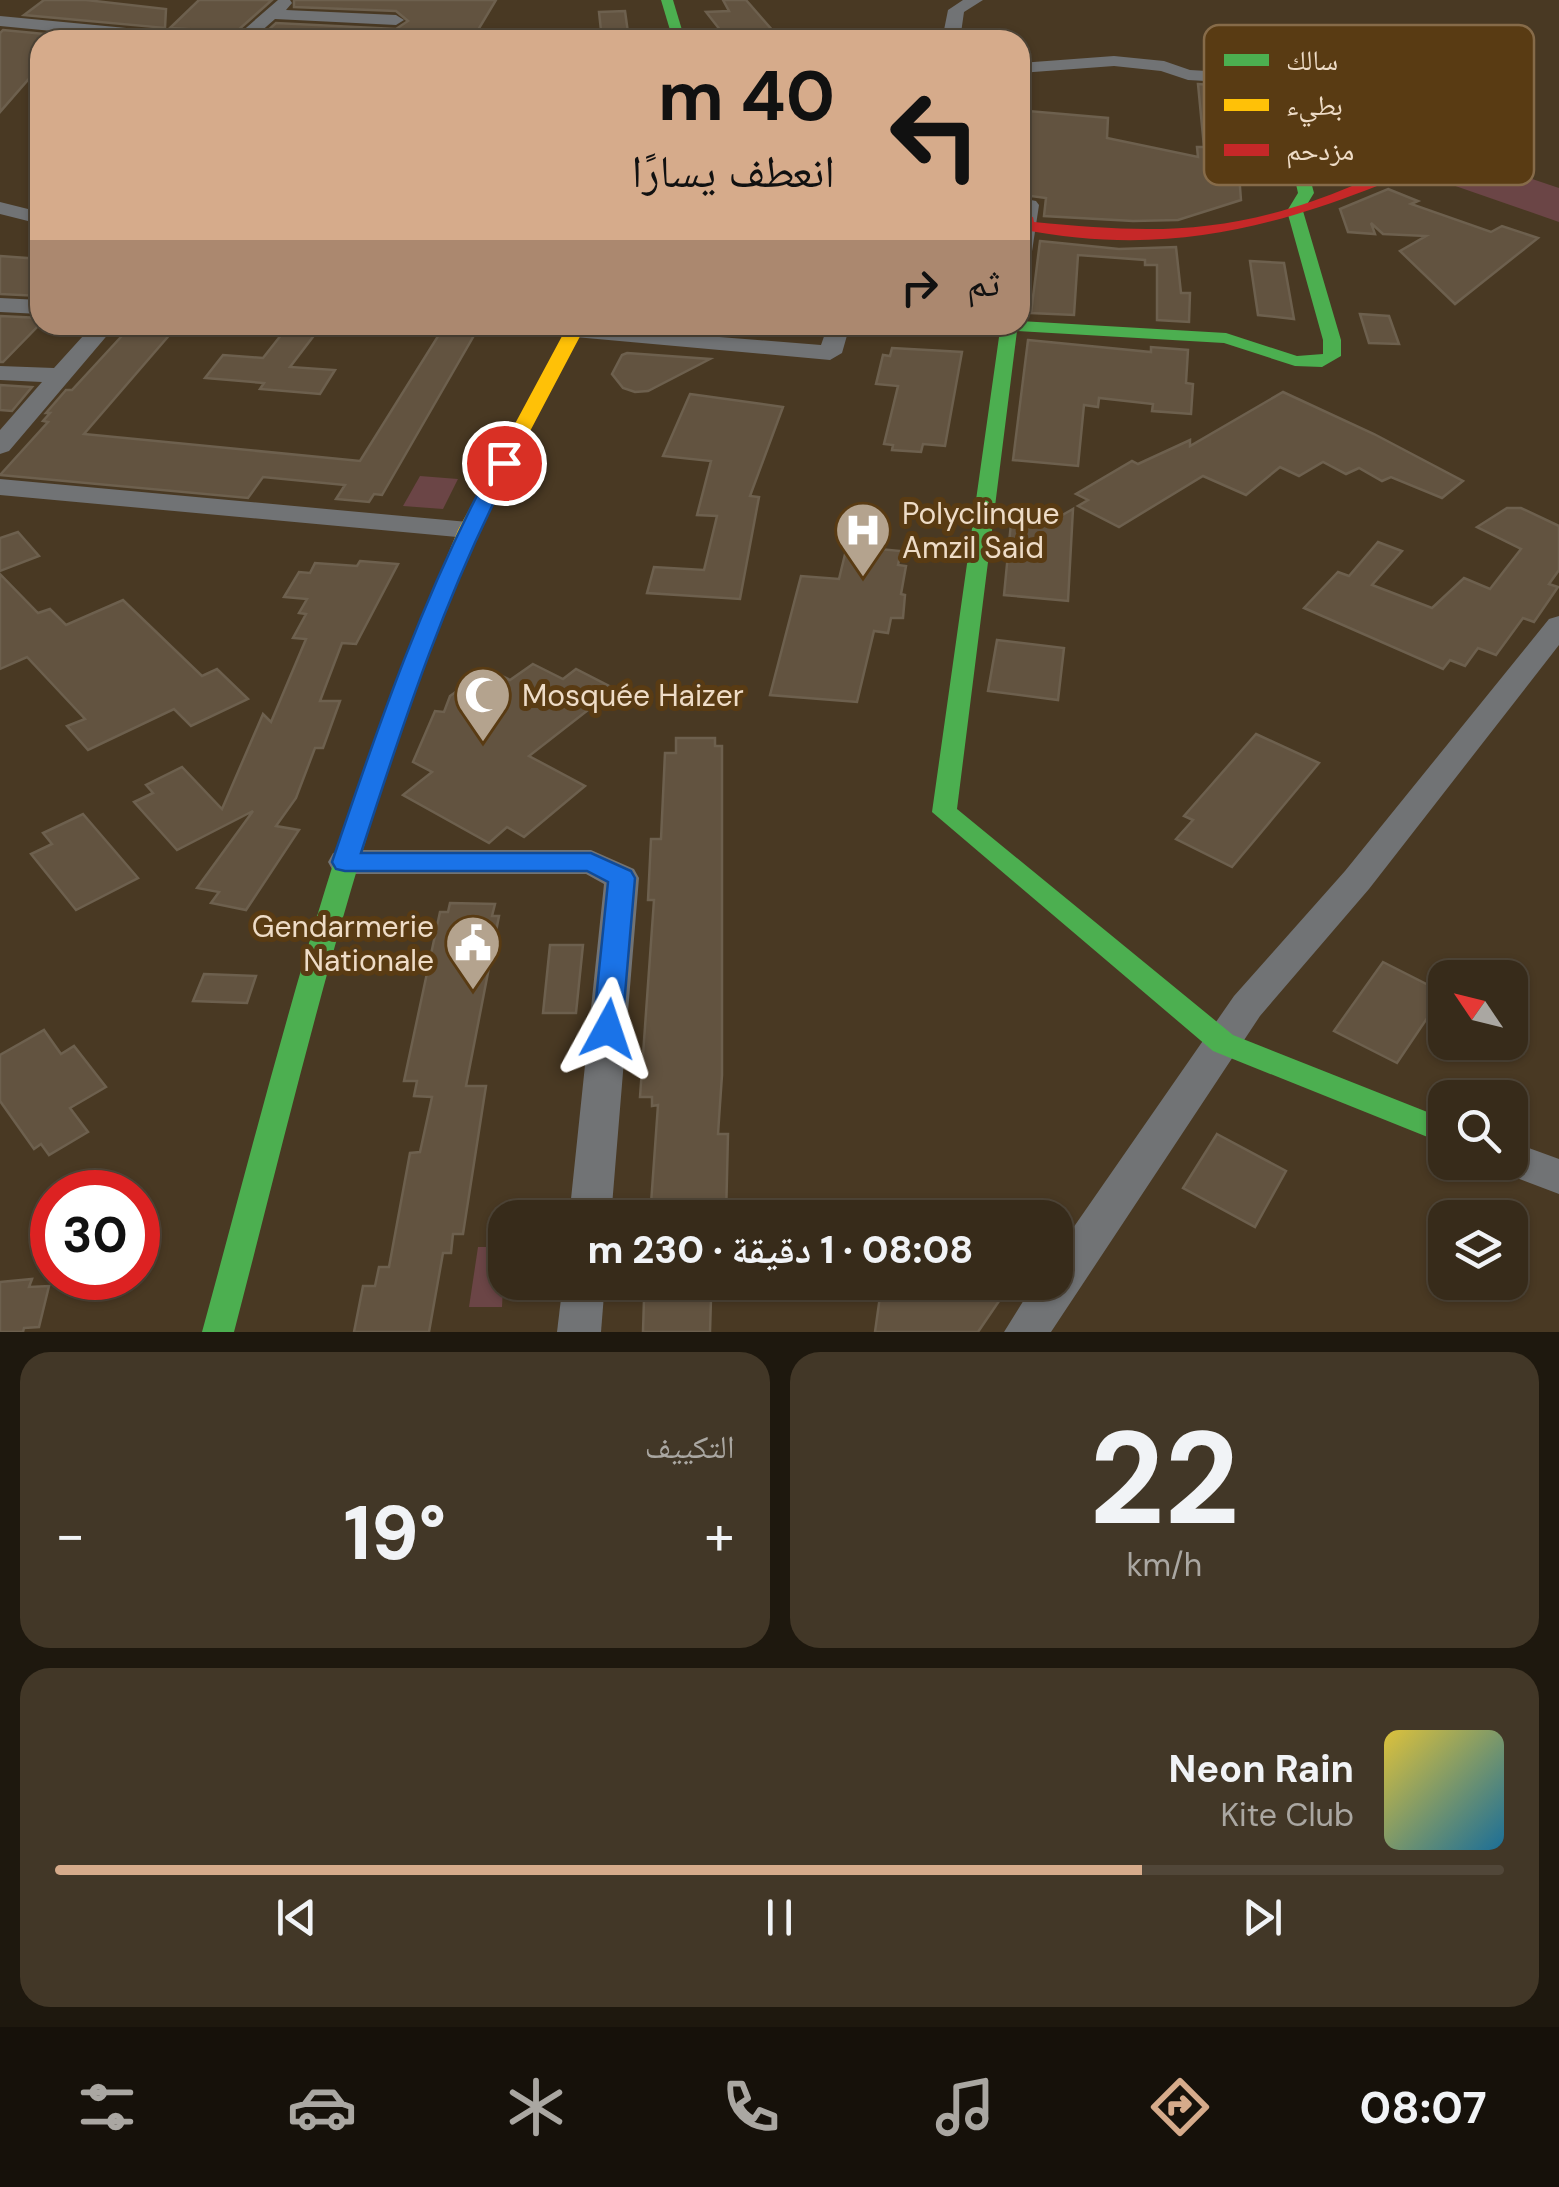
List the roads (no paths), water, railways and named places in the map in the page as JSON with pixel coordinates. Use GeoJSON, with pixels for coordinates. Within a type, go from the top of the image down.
{"type":"FeatureCollection","features":[{"type":"Feature","properties":{"kind":"street"},"geometry":{"type":"LineString","coordinates":[[252,30],[288,0]]}},
{"type":"Feature","properties":{"kind":"street"},"geometry":{"type":"LineString","coordinates":[[647,0],[655,30]]}},
{"type":"Feature","properties":{"kind":"street"},"geometry":{"type":"LineString","coordinates":[[667,0],[676,30]]}},
{"type":"Feature","properties":{"kind":"street"},"geometry":{"type":"LineString","coordinates":[[953,30],[956,10],[974,0]]}},
{"type":"Feature","properties":{"kind":"street"},"geometry":{"type":"LineString","coordinates":[[271,14],[400,15],[388,30]]}},
{"type":"Feature","properties":{"kind":"street"},"geometry":{"type":"LineString","coordinates":[[0,21],[95,30]]}},
{"type":"Feature","properties":{"kind":"street"},"geometry":{"type":"LineString","coordinates":[[1030,67],[1114,60],[1204,76]]}},
{"type":"Feature","properties":{"kind":"street"},"geometry":{"type":"LineString","coordinates":[[1030,326],[1216,336],[1295,362],[1322,362],[1332,356],[1332,340],[1295,211],[1306,193],[1304,185]]}},
{"type":"Feature","properties":{"kind":"street"},"geometry":{"type":"LineString","coordinates":[[1030,219],[1171,236],[1222,230],[1295,211],[1361,185]]}},
{"type":"Feature","properties":{"kind":"street"},"geometry":{"type":"LineString","coordinates":[[0,227],[25,212]]}},
{"type":"Feature","properties":{"kind":"street"},"geometry":{"type":"LineString","coordinates":[[0,304],[30,306]]}},
{"type":"Feature","properties":{"kind":"street"},"geometry":{"type":"LineString","coordinates":[[0,446],[97,335]]}},
{"type":"Feature","properties":{"kind":"street"},"geometry":{"type":"LineString","coordinates":[[218,1332],[345,862],[398,701],[468,530],[572,335]]}},
{"type":"Feature","properties":{"kind":"street"},"geometry":{"type":"LineString","coordinates":[[654,335],[830,353],[836,335]]}},
{"type":"Feature","properties":{"kind":"street"},"geometry":{"type":"LineString","coordinates":[[1008,335],[944,812],[1223,1043],[1428,1125]]}},
{"type":"Feature","properties":{"kind":"street"},"geometry":{"type":"LineString","coordinates":[[0,372],[61,376]]}},
{"type":"Feature","properties":{"kind":"street"},"geometry":{"type":"LineString","coordinates":[[0,487],[468,530]]}},
{"type":"Feature","properties":{"kind":"street"},"geometry":{"type":"LineString","coordinates":[[1026,1332],[1247,1006],[1357,880],[1559,626]]}},
{"type":"Feature","properties":{"kind":"street"},"geometry":{"type":"LineString","coordinates":[[345,862],[591,862],[622,878],[592,1200]]}},
{"type":"Feature","properties":{"kind":"street"},"geometry":{"type":"LineString","coordinates":[[1528,1165],[1559,1178]]}},
{"type":"Feature","properties":{"kind":"street"},"geometry":{"type":"LineString","coordinates":[[580,1332],[583,1300]]}},
{"type":"Feature","properties":{"kind":"place","name":"Polyclinque Amzil Said"},"geometry":{"type":"Point","coordinates":[863,579]}},
{"type":"Feature","properties":{"kind":"place","name":"Mosquée Haizer"},"geometry":{"type":"Point","coordinates":[483,744]}},
{"type":"Feature","properties":{"kind":"place","name":"Gendarmerie Nationale"},"geometry":{"type":"Point","coordinates":[473,992]}}]}
